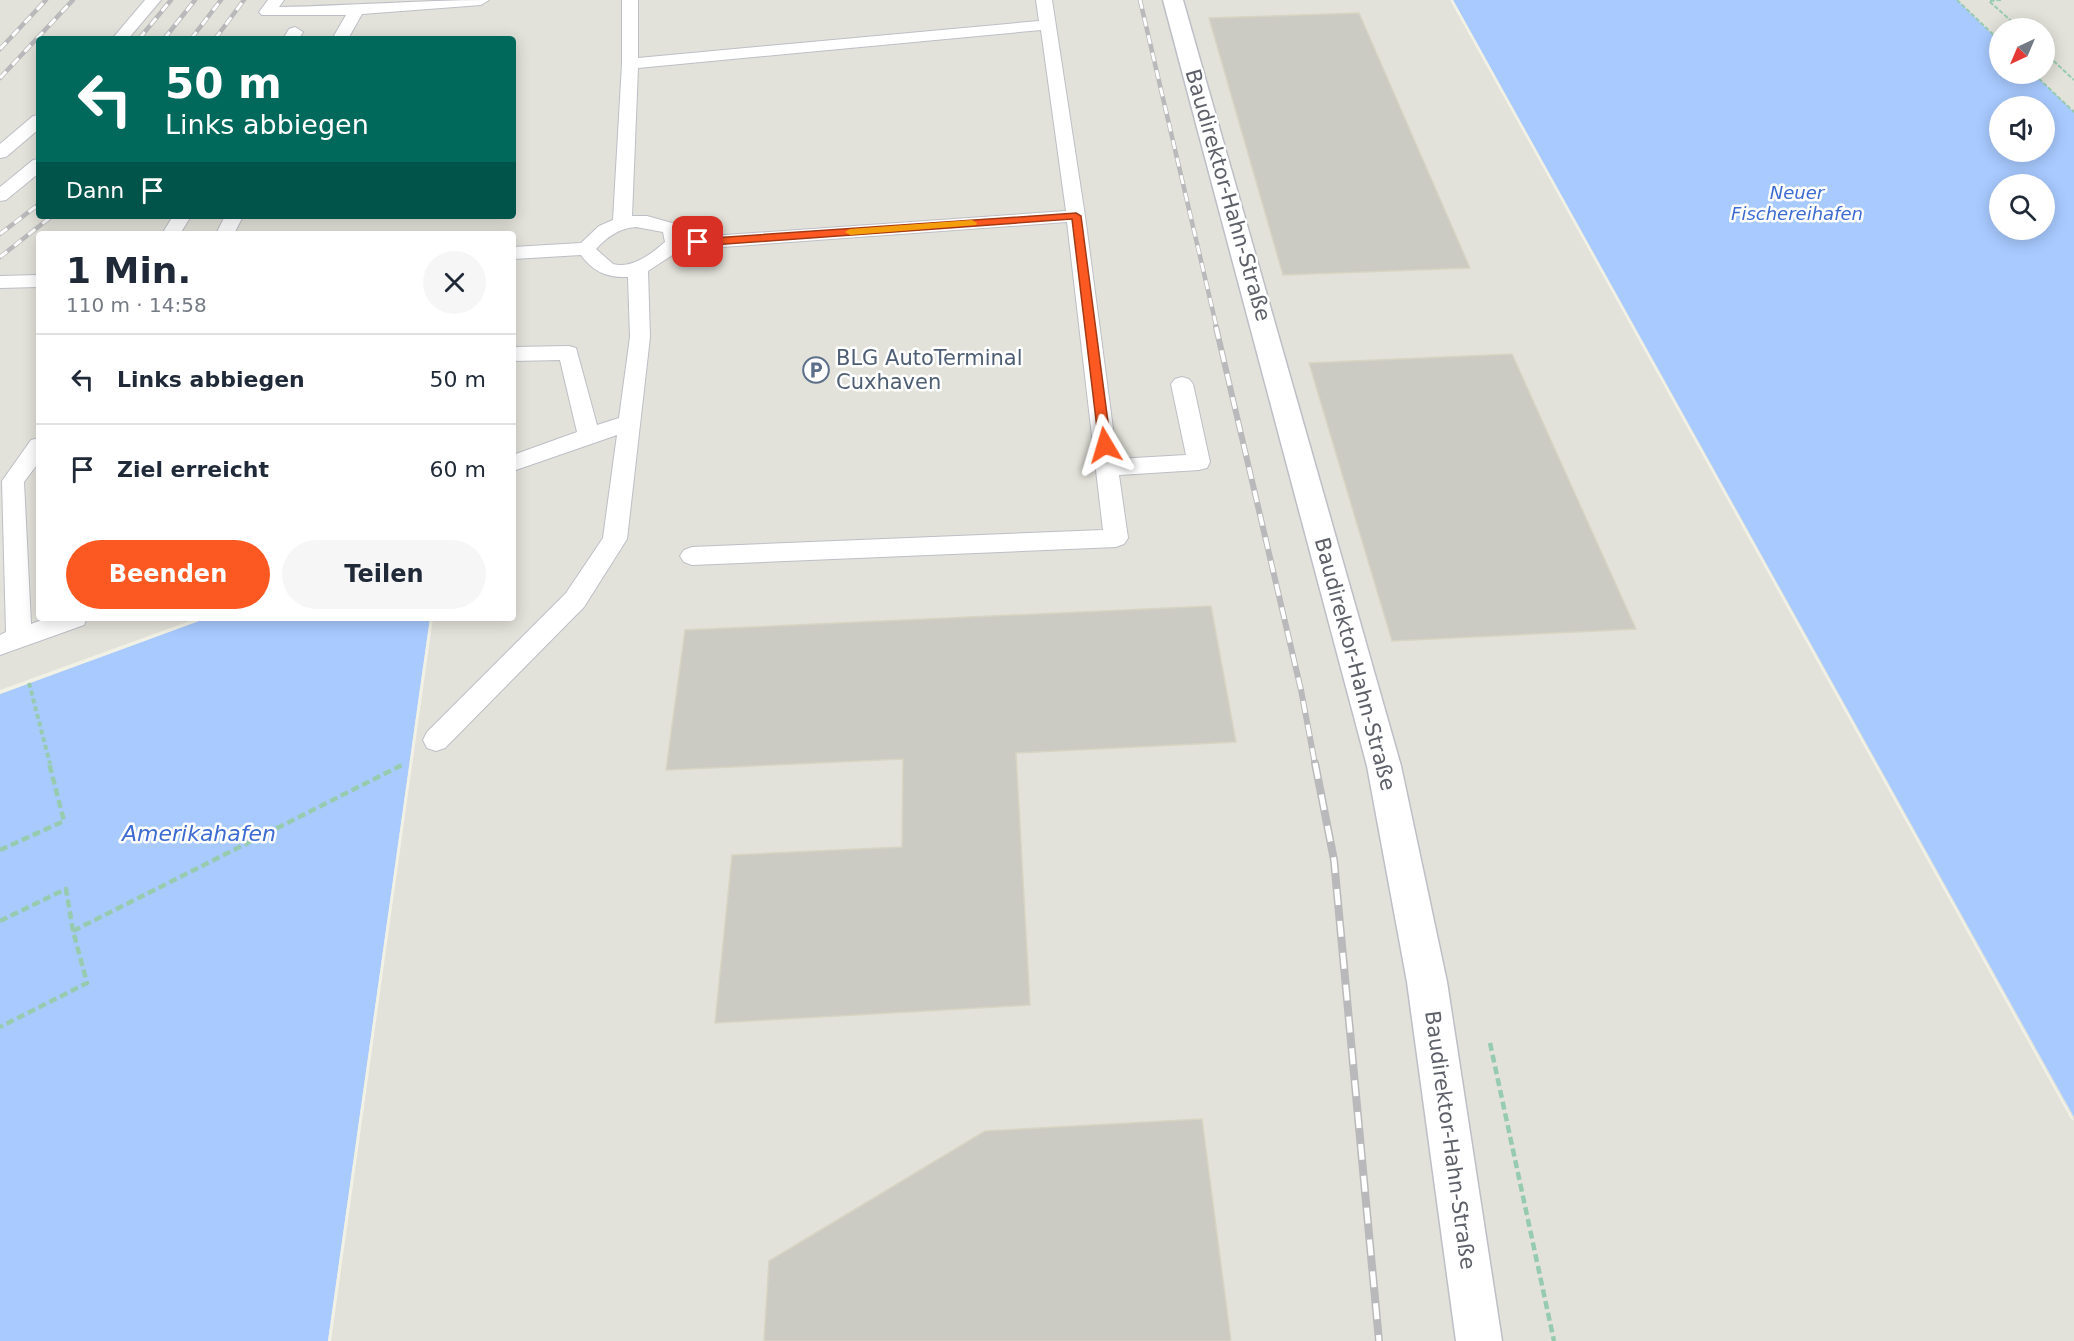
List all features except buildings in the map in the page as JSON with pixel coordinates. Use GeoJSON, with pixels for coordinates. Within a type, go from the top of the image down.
{"type":"FeatureCollection","features":[{"type":"Feature","properties":{"kind":"street","name":"Baudirektor-Hahn-Straße"},"geometry":{"type":"LineString","coordinates":[[1173,0],[1298,448],[1383,766],[1427,982],[1479,1341]]}},
{"type":"Feature","properties":{"kind":"lane"},"geometry":{"type":"LineString","coordinates":[[123,36],[153,0]]}},
{"type":"Feature","properties":{"kind":"lane"},"geometry":{"type":"LineString","coordinates":[[276,0],[267,12],[357,10],[481,0]]}},
{"type":"Feature","properties":{"kind":"lane"},"geometry":{"type":"LineString","coordinates":[[622,222],[630,64],[630,0]]}},
{"type":"Feature","properties":{"kind":"lane"},"geometry":{"type":"LineString","coordinates":[[692,556],[1116,538],[1076,216],[1044,0]]}},
{"type":"Feature","properties":{"kind":"lane"},"geometry":{"type":"LineString","coordinates":[[342,36],[357,10]]}},
{"type":"Feature","properties":{"kind":"lane"},"geometry":{"type":"LineString","coordinates":[[630,64],[1047,25]]}},
{"type":"Feature","properties":{"kind":"lane"},"geometry":{"type":"LineString","coordinates":[[0,153],[36,123]]}},
{"type":"Feature","properties":{"kind":"lane"},"geometry":{"type":"LineString","coordinates":[[0,196],[36,166]]}},
{"type":"Feature","properties":{"kind":"lane"},"geometry":{"type":"LineString","coordinates":[[586,249],[593,261],[610,270],[638,270],[660,258],[675,244],[1076,216]]}},
{"type":"Feature","properties":{"kind":"lane"},"geometry":{"type":"LineString","coordinates":[[516,253],[586,249],[598,235],[622,222],[647,220],[672,229],[675,244]]}},
{"type":"Feature","properties":{"kind":"lane"},"geometry":{"type":"LineString","coordinates":[[436,740],[574,600],[615,539],[640,337],[638,270]]}},
{"type":"Feature","properties":{"kind":"lane"},"geometry":{"type":"LineString","coordinates":[[0,282],[36,281]]}},
{"type":"Feature","properties":{"kind":"lane"},"geometry":{"type":"LineString","coordinates":[[516,354],[569,352],[589,436]]}},
{"type":"Feature","properties":{"kind":"lane"},"geometry":{"type":"LineString","coordinates":[[1108,468],[1199,462],[1182,384]]}},
{"type":"Feature","properties":{"kind":"lane"},"geometry":{"type":"LineString","coordinates":[[516,462],[630,422]]}},
{"type":"Feature","properties":{"kind":"lane"},"geometry":{"type":"LineString","coordinates":[[36,450],[13,481],[9,641],[66,621]]}},
{"type":"Feature","properties":{"kind":"path"},"geometry":{"type":"LineString","coordinates":[[1957,0],[1989,31]]}},
{"type":"Feature","properties":{"kind":"path"},"geometry":{"type":"LineString","coordinates":[[2001,0],[1989,1],[2008,18]]}},
{"type":"Feature","properties":{"kind":"path"},"geometry":{"type":"LineString","coordinates":[[2055,62],[2074,80]]}},
{"type":"Feature","properties":{"kind":"path"},"geometry":{"type":"LineString","coordinates":[[2045,84],[2074,112]]}},
{"type":"Feature","properties":{"kind":"path"},"geometry":{"type":"LineString","coordinates":[[0,850],[64,821],[29,683]]}},
{"type":"Feature","properties":{"kind":"path"},"geometry":{"type":"LineString","coordinates":[[73,931],[410,761]]}},
{"type":"Feature","properties":{"kind":"path"},"geometry":{"type":"LineString","coordinates":[[0,921],[66,889],[73,931],[87,983],[0,1027]]}},
{"type":"Feature","properties":{"kind":"shaded area"},"geometry":{"type":"Polygon","coordinates":[[[0,0],[1453,0],[2074,1117],[2074,1341],[328,1341],[430,621],[516,621],[516,231],[36,231],[36,621],[199,621],[0,694],[0,0]]]}},
{"type":"Feature","properties":{"kind":"shaded area"},"geometry":{"type":"Polygon","coordinates":[[[1957,0],[2074,0],[2074,112],[2045,84],[2055,84],[2055,18],[1989,18],[1989,31],[1957,0]]]}},
{"type":"Feature","properties":{"kind":"water","name":"Neuer Fischereihafen"},"geometry":{"type":"Polygon","coordinates":[[[1453,0],[1957,0],[1989,31],[1989,84],[2045,84],[2074,112],[2074,1117],[1453,0]]]}},
{"type":"Feature","properties":{"kind":"water","name":"Amerikahafen"},"geometry":{"type":"Polygon","coordinates":[[[199,621],[430,621],[328,1341],[0,1341],[0,694],[199,621]]]}},
{"type":"Feature","properties":{"kind":"pier"},"geometry":{"type":"Polygon","coordinates":[[[1450,0],[1453,0],[2074,1120],[2071,1119],[1450,0]]]}},
{"type":"Feature","properties":{"kind":"pier"},"geometry":{"type":"Polygon","coordinates":[[[190,621],[199,621],[0,694],[0,690],[190,621]]]}},
{"type":"Feature","properties":{"kind":"pier"},"geometry":{"type":"Polygon","coordinates":[[[430,621],[433,621],[331,1341],[328,1341],[430,621]]]}},
{"type":"Feature","properties":{"kind":"railway"},"geometry":{"type":"LineString","coordinates":[[0,49],[46,0]]}},
{"type":"Feature","properties":{"kind":"railway"},"geometry":{"type":"LineString","coordinates":[[39,36],[73,0]]}},
{"type":"Feature","properties":{"kind":"railway"},"geometry":{"type":"LineString","coordinates":[[141,36],[171,0]]}},
{"type":"Feature","properties":{"kind":"railway"},"geometry":{"type":"LineString","coordinates":[[166,36],[195,0]]}},
{"type":"Feature","properties":{"kind":"railway"},"geometry":{"type":"LineString","coordinates":[[193,36],[221,0]]}},
{"type":"Feature","properties":{"kind":"railway"},"geometry":{"type":"LineString","coordinates":[[217,36],[244,0]]}},
{"type":"Feature","properties":{"kind":"railway"},"geometry":{"type":"LineString","coordinates":[[1140,0],[1217,329]]}},
{"type":"Feature","properties":{"kind":"railway"},"geometry":{"type":"LineString","coordinates":[[0,78],[36,40]]}},
{"type":"Feature","properties":{"kind":"railway"},"geometry":{"type":"LineString","coordinates":[[0,234],[36,206]]}},
{"type":"Feature","properties":{"kind":"railway"},"geometry":{"type":"LineString","coordinates":[[0,257],[48,219]]}},
{"type":"Feature","properties":{"kind":"railway"},"geometry":{"type":"LineString","coordinates":[[1216,327],[1301,690],[1315,764]]}},
{"type":"Feature","properties":{"kind":"railway"},"geometry":{"type":"LineString","coordinates":[[1315,763],[1334,860],[1379,1341]]}},
{"type":"Feature","properties":{"kind":"slow traffic"},"geometry":{"type":"LineString","coordinates":[[850,232],[972,223]]}},
{"type":"Feature","properties":{"kind":"place","name":"BLG AutoTerminal Cuxhaven"},"geometry":{"type":"Point","coordinates":[816,370]}},
{"type":"Feature","properties":{"kind":"route"},"geometry":{"type":"LineString","coordinates":[[698,242],[1076,216],[1105,445]]}}]}
